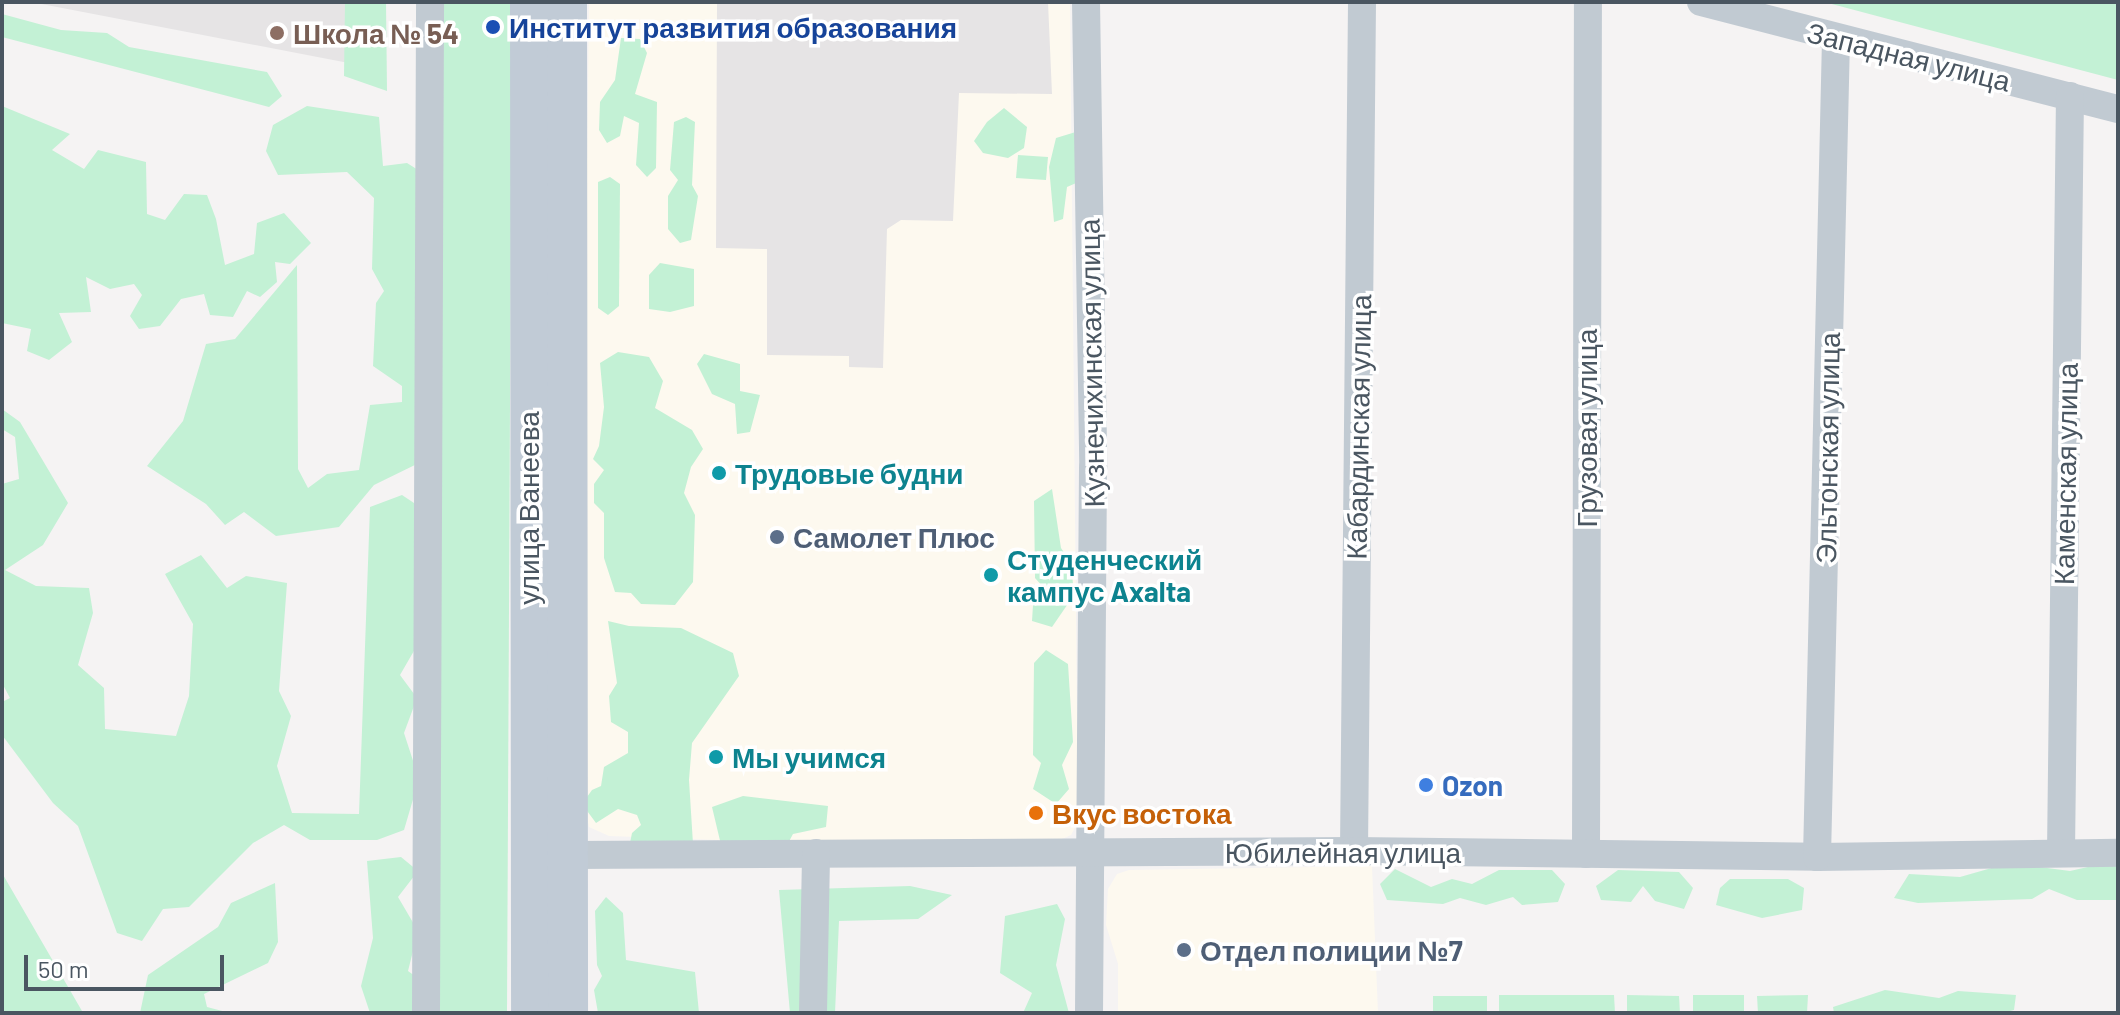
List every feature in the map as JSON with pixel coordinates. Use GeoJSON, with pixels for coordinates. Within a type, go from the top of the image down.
{"type":"FeatureCollection","features":[{"type":"Feature","properties":{"kind":"main road","name":"улица Ванеева"},"geometry":{"type":"LineString","coordinates":[[530,2],[531,1013]]}},
{"type":"Feature","properties":{"kind":"main road","name":"улица Ванеева"},"geometry":{"type":"LineString","coordinates":[[567,2],[568,1013]]}},
{"type":"Feature","properties":{"kind":"street"},"geometry":{"type":"LineString","coordinates":[[426,1013],[430,2]]}},
{"type":"Feature","properties":{"kind":"street","name":"Кузнечихинская улица"},"geometry":{"type":"LineString","coordinates":[[1086,2],[1093,468],[1089,1013]]}},
{"type":"Feature","properties":{"kind":"street","name":"Кабардинская улица"},"geometry":{"type":"LineString","coordinates":[[1354,851],[1362,2]]}},
{"type":"Feature","properties":{"kind":"street","name":"Грузовая улица"},"geometry":{"type":"LineString","coordinates":[[1586,854],[1588,2]]}},
{"type":"Feature","properties":{"kind":"street","name":"Западная улица"},"geometry":{"type":"LineString","coordinates":[[1701,2],[2118,109]]}},
{"type":"Feature","properties":{"kind":"street","name":"Эльтонская улица"},"geometry":{"type":"LineString","coordinates":[[1817,857],[1836,39]]}},
{"type":"Feature","properties":{"kind":"street","name":"Каменская улица"},"geometry":{"type":"LineString","coordinates":[[2061,853],[2070,96]]}},
{"type":"Feature","properties":{"kind":"street","name":"Юбилейная улица"},"geometry":{"type":"LineString","coordinates":[[569,855],[1354,851],[1817,857],[2118,853]]}},
{"type":"Feature","properties":{"kind":"street"},"geometry":{"type":"LineString","coordinates":[[813,1013],[816,853]]}},
{"type":"Feature","properties":{"kind":"shaded area","name":"Школа № 54"},"geometry":{"type":"Polygon","coordinates":[[[31,2],[359,2],[359,65],[31,2]]]}},
{"type":"Feature","properties":{"kind":"shaded area"},"geometry":{"type":"Polygon","coordinates":[[[589,2],[1070,2],[1078,822],[1071,835],[1058,841],[717,840],[609,836],[589,827],[586,813],[585,330],[589,2]]]}},
{"type":"Feature","properties":{"kind":"shaded area"},"geometry":{"type":"Polygon","coordinates":[[[717,2],[1048,2],[1052,94],[959,93],[953,221],[901,220],[887,229],[883,368],[849,367],[849,356],[767,355],[767,249],[716,248],[717,2]]]}},
{"type":"Feature","properties":{"kind":"shaded area"},"geometry":{"type":"Polygon","coordinates":[[[1372,866],[1378,1013],[1118,1013],[1118,964],[1106,925],[1108,889],[1117,874],[1129,870],[1372,866]]]}},
{"type":"Feature","properties":{"kind":"green space"},"geometry":{"type":"Polygon","coordinates":[[[345,2],[386,2],[387,91],[344,76],[345,2]]]}},
{"type":"Feature","properties":{"kind":"green space"},"geometry":{"type":"Polygon","coordinates":[[[442,2],[512,2],[507,1013],[437,1013],[442,2]]]}},
{"type":"Feature","properties":{"kind":"green space"},"geometry":{"type":"Polygon","coordinates":[[[1825,2],[2118,2],[2118,80],[1828,3],[1825,2]]]}},
{"type":"Feature","properties":{"kind":"green space"},"geometry":{"type":"Polygon","coordinates":[[[2,14],[61,30],[107,33],[129,47],[267,72],[282,96],[269,107],[2,37],[2,14]]]}},
{"type":"Feature","properties":{"kind":"green space"},"geometry":{"type":"Polygon","coordinates":[[[621,38],[640,39],[647,53],[635,94],[657,102],[656,168],[647,177],[636,165],[639,123],[624,116],[620,136],[607,143],[599,130],[600,102],[615,80],[621,38]]]}},
{"type":"Feature","properties":{"kind":"green space"},"geometry":{"type":"Polygon","coordinates":[[[2,106],[70,134],[52,150],[84,169],[98,150],[146,162],[147,214],[165,220],[184,194],[207,195],[216,219],[225,265],[254,254],[257,223],[284,213],[311,243],[290,264],[275,262],[277,282],[260,297],[247,291],[233,317],[210,315],[204,294],[181,299],[160,326],[139,329],[130,316],[142,295],[134,284],[110,289],[86,277],[91,312],[59,313],[72,342],[49,360],[27,351],[31,329],[2,323],[2,106]]]}},
{"type":"Feature","properties":{"kind":"green space"},"geometry":{"type":"Polygon","coordinates":[[[307,106],[379,117],[383,166],[407,163],[434,180],[421,462],[374,485],[339,527],[276,536],[244,512],[225,525],[206,504],[147,466],[183,421],[206,344],[235,339],[297,265],[298,469],[308,488],[327,474],[359,470],[370,405],[402,402],[402,386],[373,366],[376,303],[384,291],[372,269],[374,198],[347,172],[278,175],[266,151],[273,125],[307,106]]]}},
{"type":"Feature","properties":{"kind":"green space"},"geometry":{"type":"Polygon","coordinates":[[[1004,108],[1027,127],[1024,148],[1008,158],[983,153],[974,141],[987,122],[1004,108]]]}},
{"type":"Feature","properties":{"kind":"green space"},"geometry":{"type":"Polygon","coordinates":[[[686,117],[695,122],[692,185],[698,196],[691,240],[680,243],[668,229],[668,196],[678,180],[670,170],[674,122],[686,117]]]}},
{"type":"Feature","properties":{"kind":"green space"},"geometry":{"type":"Polygon","coordinates":[[[1079,131],[1083,180],[1067,187],[1063,219],[1054,222],[1049,167],[1056,138],[1079,131]]]}},
{"type":"Feature","properties":{"kind":"green space"},"geometry":{"type":"Polygon","coordinates":[[[1018,155],[1048,157],[1046,180],[1016,178],[1018,155]]]}},
{"type":"Feature","properties":{"kind":"green space"},"geometry":{"type":"Polygon","coordinates":[[[610,177],[620,184],[619,306],[608,315],[598,308],[598,182],[610,177]]]}},
{"type":"Feature","properties":{"kind":"green space"},"geometry":{"type":"Polygon","coordinates":[[[660,263],[694,269],[694,306],[670,312],[649,309],[649,275],[660,263]]]}},
{"type":"Feature","properties":{"kind":"green space"},"geometry":{"type":"Polygon","coordinates":[[[618,352],[649,357],[663,381],[655,408],[692,430],[703,449],[691,467],[684,493],[695,515],[693,582],[675,605],[641,604],[631,593],[615,592],[604,558],[604,513],[594,503],[594,484],[604,470],[593,459],[599,446],[604,407],[600,363],[618,352]]]}},
{"type":"Feature","properties":{"kind":"green space"},"geometry":{"type":"Polygon","coordinates":[[[704,354],[740,364],[740,391],[760,395],[750,432],[737,434],[735,404],[712,394],[697,364],[704,354]]]}},
{"type":"Feature","properties":{"kind":"green space"},"geometry":{"type":"Polygon","coordinates":[[[2,409],[20,422],[68,503],[43,545],[5,570],[36,586],[89,588],[93,613],[78,665],[104,688],[105,729],[176,736],[189,696],[193,624],[165,574],[201,555],[227,588],[246,576],[287,583],[279,691],[291,716],[277,766],[292,813],[359,814],[370,507],[402,495],[423,509],[422,637],[400,675],[417,698],[404,733],[419,779],[404,830],[377,840],[310,840],[284,825],[253,843],[189,907],[163,909],[142,941],[117,933],[78,826],[53,803],[2,735],[2,702],[10,698],[2,683],[2,484],[19,479],[15,437],[2,429],[2,409]]]}},
{"type":"Feature","properties":{"kind":"green space"},"geometry":{"type":"Polygon","coordinates":[[[1052,489],[1061,548],[1071,563],[1074,595],[1052,627],[1032,621],[1033,605],[1044,588],[1035,578],[1034,501],[1052,489]]]}},
{"type":"Feature","properties":{"kind":"green space"},"geometry":{"type":"Polygon","coordinates":[[[608,621],[629,626],[681,628],[733,653],[739,676],[692,743],[689,780],[693,844],[630,843],[632,833],[641,825],[637,815],[618,809],[596,823],[582,804],[592,790],[601,786],[604,767],[628,753],[628,732],[611,722],[609,696],[617,683],[608,621]]]}},
{"type":"Feature","properties":{"kind":"green space"},"geometry":{"type":"Polygon","coordinates":[[[1046,650],[1068,664],[1073,742],[1062,765],[1069,789],[1056,804],[1033,789],[1041,763],[1033,755],[1034,663],[1046,650]]]}},
{"type":"Feature","properties":{"kind":"green space"},"geometry":{"type":"Polygon","coordinates":[[[743,796],[828,806],[826,827],[793,834],[785,849],[722,849],[712,807],[743,796]]]}},
{"type":"Feature","properties":{"kind":"green space"},"geometry":{"type":"Polygon","coordinates":[[[401,857],[418,871],[398,897],[418,931],[408,971],[434,990],[432,1013],[370,1013],[361,986],[373,938],[367,861],[401,857]]]}},
{"type":"Feature","properties":{"kind":"green space"},"geometry":{"type":"Polygon","coordinates":[[[2110,862],[2118,866],[2118,900],[2077,900],[2049,889],[2032,899],[1918,903],[1894,898],[1909,874],[1960,877],[2009,863],[2070,871],[2110,862]]]}},
{"type":"Feature","properties":{"kind":"green space"},"geometry":{"type":"Polygon","coordinates":[[[1395,869],[1431,887],[1452,879],[1472,884],[1499,870],[1552,870],[1565,884],[1558,902],[1522,905],[1513,897],[1486,905],[1460,898],[1443,904],[1387,900],[1380,884],[1395,869]]]}},
{"type":"Feature","properties":{"kind":"green space"},"geometry":{"type":"Polygon","coordinates":[[[1618,870],[1679,872],[1693,888],[1684,909],[1655,901],[1643,886],[1631,902],[1601,900],[1596,886],[1618,870]]]}},
{"type":"Feature","properties":{"kind":"green space"},"geometry":{"type":"Polygon","coordinates":[[[2,873],[82,1011],[98,1013],[2,1013],[2,873]]]}},
{"type":"Feature","properties":{"kind":"green space"},"geometry":{"type":"Polygon","coordinates":[[[1730,879],[1788,879],[1804,888],[1802,910],[1762,918],[1716,905],[1720,888],[1730,879]]]}},
{"type":"Feature","properties":{"kind":"green space"},"geometry":{"type":"Polygon","coordinates":[[[275,883],[278,942],[268,963],[204,994],[207,1007],[230,1013],[140,1013],[148,975],[218,927],[231,903],[275,883]]]}},
{"type":"Feature","properties":{"kind":"green space"},"geometry":{"type":"Polygon","coordinates":[[[910,886],[952,895],[918,919],[839,921],[835,1013],[790,1013],[779,890],[910,886]]]}},
{"type":"Feature","properties":{"kind":"green space"},"geometry":{"type":"Polygon","coordinates":[[[606,897],[623,913],[626,960],[695,972],[699,1013],[598,1013],[594,990],[602,976],[597,965],[595,911],[606,897]]]}},
{"type":"Feature","properties":{"kind":"green space"},"geometry":{"type":"Polygon","coordinates":[[[1057,904],[1065,919],[1056,965],[1069,1013],[1023,1013],[1032,993],[1000,973],[1005,916],[1057,904]]]}},
{"type":"Feature","properties":{"kind":"green space"},"geometry":{"type":"Polygon","coordinates":[[[1885,990],[1939,998],[1958,991],[2016,995],[2014,1010],[2002,1013],[1834,1013],[1833,1007],[1885,990]]]}},
{"type":"Feature","properties":{"kind":"green space"},"geometry":{"type":"Polygon","coordinates":[[[1499,995],[1614,995],[1615,1013],[1499,1013],[1499,995]]]}},
{"type":"Feature","properties":{"kind":"green space"},"geometry":{"type":"Polygon","coordinates":[[[1627,995],[1679,996],[1680,1013],[1627,1013],[1627,995]]]}},
{"type":"Feature","properties":{"kind":"green space"},"geometry":{"type":"Polygon","coordinates":[[[1693,995],[1744,995],[1744,1013],[1693,1013],[1693,995]]]}},
{"type":"Feature","properties":{"kind":"green space"},"geometry":{"type":"Polygon","coordinates":[[[1808,995],[1807,1013],[1758,1013],[1757,996],[1808,995]]]}},
{"type":"Feature","properties":{"kind":"green space"},"geometry":{"type":"Polygon","coordinates":[[[1433,996],[1487,996],[1487,1013],[1433,1013],[1433,996]]]}},
{"type":"Feature","properties":{"kind":"place","name":"Институт развития образования"},"geometry":{"type":"Point","coordinates":[493,27]}},
{"type":"Feature","properties":{"kind":"place","name":"Школа № 54"},"geometry":{"type":"Point","coordinates":[277,33]}},
{"type":"Feature","properties":{"kind":"place","name":"Трудовые будни"},"geometry":{"type":"Point","coordinates":[719,473]}},
{"type":"Feature","properties":{"kind":"place","name":"Самолет Плюс"},"geometry":{"type":"Point","coordinates":[777,537]}},
{"type":"Feature","properties":{"kind":"place","name":"Студенческий кампус Axalta"},"geometry":{"type":"Point","coordinates":[991,575]}},
{"type":"Feature","properties":{"kind":"place","name":"Мы учимся"},"geometry":{"type":"Point","coordinates":[716,757]}},
{"type":"Feature","properties":{"kind":"place","name":"Ozon"},"geometry":{"type":"Point","coordinates":[1426,785]}},
{"type":"Feature","properties":{"kind":"place","name":"Вкус востока"},"geometry":{"type":"Point","coordinates":[1036,813]}},
{"type":"Feature","properties":{"kind":"place","name":"Отдел полиции №7"},"geometry":{"type":"Point","coordinates":[1184,950]}}]}
